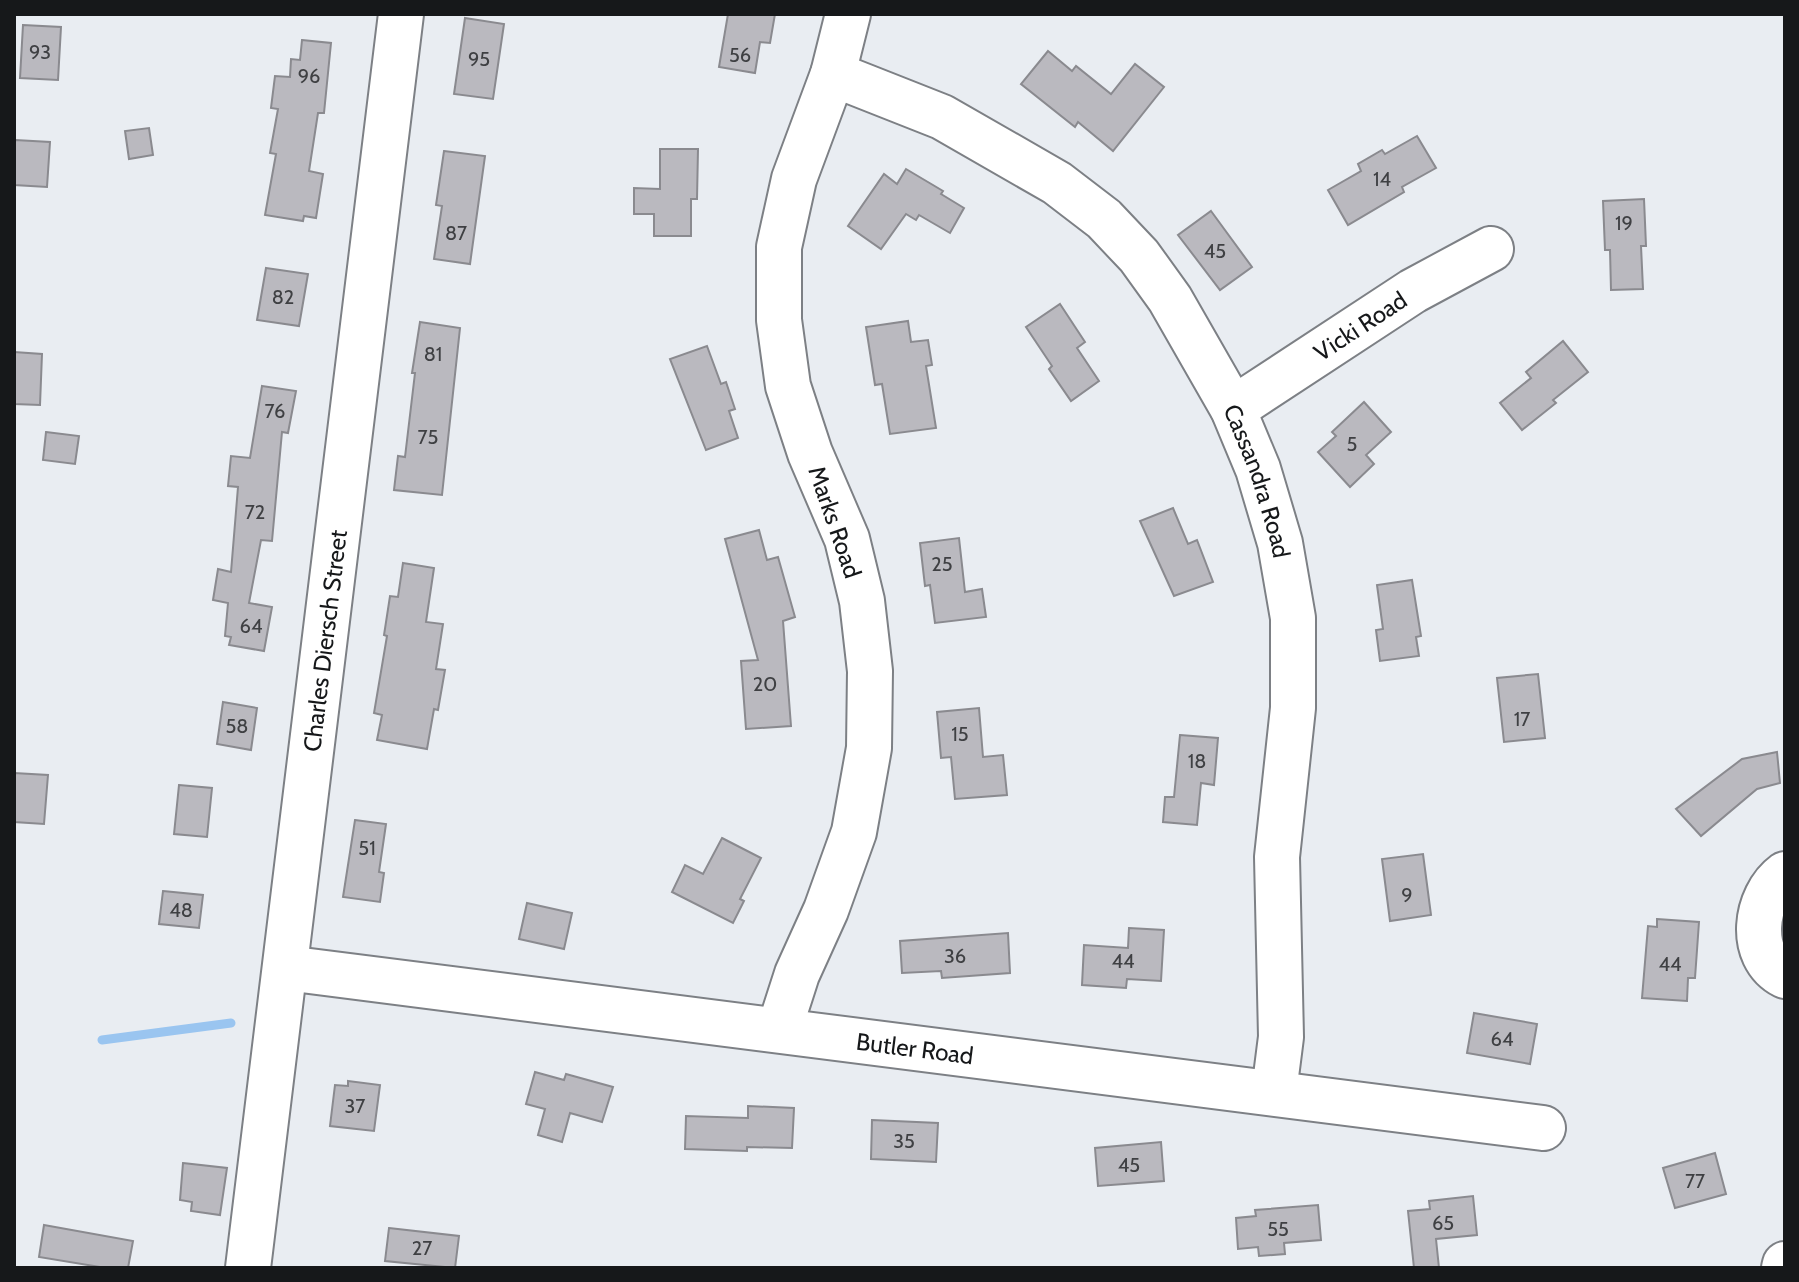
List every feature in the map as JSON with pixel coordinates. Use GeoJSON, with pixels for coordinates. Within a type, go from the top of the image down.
{"type":"FeatureCollection","features":[{"type":"Feature","properties":{"kind":"street","name":"Charles Diersch Street"},"geometry":{"type":"LineString","coordinates":[[248,1268],[401,14]]}},
{"type":"Feature","properties":{"kind":"street","name":"Marks Road"},"geometry":{"type":"LineString","coordinates":[[779,1030],[797,974],[826,910],[854,832],[869,748],[870,671],[862,601],[847,539],[810,453],[788,386],[779,320],[779,247],[794,179],[833,74],[848,14]]}},
{"type":"Feature","properties":{"kind":"street","name":"Cassandra Road"},"geometry":{"type":"LineString","coordinates":[[833,74],[942,117],[1057,183],[1104,219],[1139,256],[1170,299],[1233,409],[1258,469],[1280,543],[1293,618],[1293,708],[1277,857],[1281,1022],[1274,1092]]}},
{"type":"Feature","properties":{"kind":"street","name":"Vicki Road"},"geometry":{"type":"LineString","coordinates":[[1233,409],[1413,291],[1491,249]]}},
{"type":"Feature","properties":{"kind":"street"},"geometry":{"type":"LineString","coordinates":[[1785,874],[1767,892],[1757,922],[1762,950],[1778,972],[1785,976]]}},
{"type":"Feature","properties":{"kind":"street","name":"Butler Road"},"geometry":{"type":"LineString","coordinates":[[286,968],[1543,1128]]}},
{"type":"Feature","properties":{"kind":"building"},"geometry":{"type":"Polygon","coordinates":[[[728,14],[775,14],[770,43],[760,42],[755,73],[719,67],[728,14]]]}},
{"type":"Feature","properties":{"kind":"building"},"geometry":{"type":"Polygon","coordinates":[[[465,18],[504,24],[493,99],[454,94],[465,18]]]}},
{"type":"Feature","properties":{"kind":"building"},"geometry":{"type":"Polygon","coordinates":[[[23,25],[61,27],[58,80],[20,78],[23,25]]]}},
{"type":"Feature","properties":{"kind":"building"},"geometry":{"type":"Polygon","coordinates":[[[302,40],[331,43],[324,113],[318,113],[309,171],[323,174],[316,218],[304,216],[303,221],[265,215],[276,154],[270,153],[278,109],[271,108],[275,76],[290,77],[291,59],[300,60],[302,40]]]}},
{"type":"Feature","properties":{"kind":"building"},"geometry":{"type":"Polygon","coordinates":[[[1048,51],[1072,71],[1076,66],[1111,94],[1135,64],[1164,87],[1113,151],[1078,122],[1075,127],[1021,84],[1048,51]]]}},
{"type":"Feature","properties":{"kind":"building"},"geometry":{"type":"Polygon","coordinates":[[[149,128],[153,155],[129,159],[125,131],[149,128]]]}},
{"type":"Feature","properties":{"kind":"building"},"geometry":{"type":"Polygon","coordinates":[[[1417,136],[1436,168],[1402,187],[1404,192],[1348,225],[1328,190],[1361,171],[1358,164],[1382,150],[1385,154],[1417,136]]]}},
{"type":"Feature","properties":{"kind":"building"},"geometry":{"type":"Polygon","coordinates":[[[15,140],[50,142],[47,187],[14,185],[15,140]]]}},
{"type":"Feature","properties":{"kind":"building"},"geometry":{"type":"Polygon","coordinates":[[[660,149],[698,149],[697,199],[691,199],[691,236],[654,236],[654,214],[634,214],[634,188],[660,189],[660,149]]]}},
{"type":"Feature","properties":{"kind":"building"},"geometry":{"type":"Polygon","coordinates":[[[444,151],[485,156],[470,264],[434,259],[442,206],[436,205],[444,151]]]}},
{"type":"Feature","properties":{"kind":"building"},"geometry":{"type":"Polygon","coordinates":[[[906,169],[964,208],[950,233],[919,215],[916,220],[906,214],[881,249],[848,226],[884,174],[897,184],[906,169]]]}},
{"type":"Feature","properties":{"kind":"building"},"geometry":{"type":"Polygon","coordinates":[[[1644,199],[1646,246],[1641,246],[1643,289],[1611,290],[1610,250],[1605,250],[1603,201],[1644,199]]]}},
{"type":"Feature","properties":{"kind":"building"},"geometry":{"type":"Polygon","coordinates":[[[1211,211],[1252,267],[1220,290],[1178,235],[1211,211]]]}},
{"type":"Feature","properties":{"kind":"building"},"geometry":{"type":"Polygon","coordinates":[[[266,268],[308,274],[299,326],[257,320],[266,268]]]}},
{"type":"Feature","properties":{"kind":"building"},"geometry":{"type":"Polygon","coordinates":[[[1060,304],[1085,342],[1077,348],[1099,381],[1071,401],[1026,327],[1060,304]]]}},
{"type":"Feature","properties":{"kind":"building"},"geometry":{"type":"Polygon","coordinates":[[[908,321],[911,342],[928,340],[932,365],[926,366],[936,428],[890,434],[882,384],[875,385],[866,327],[908,321]]]}},
{"type":"Feature","properties":{"kind":"building"},"geometry":{"type":"Polygon","coordinates":[[[420,322],[460,328],[442,495],[394,490],[398,456],[405,457],[420,322]]]}},
{"type":"Feature","properties":{"kind":"building"},"geometry":{"type":"Polygon","coordinates":[[[1563,341],[1588,372],[1522,430],[1500,403],[1531,378],[1526,372],[1563,341]]]}},
{"type":"Feature","properties":{"kind":"building"},"geometry":{"type":"Polygon","coordinates":[[[707,346],[721,384],[726,382],[735,409],[729,411],[738,438],[706,450],[670,359],[707,346]]]}},
{"type":"Feature","properties":{"kind":"building"},"geometry":{"type":"Polygon","coordinates":[[[14,352],[42,354],[40,405],[14,404],[14,352]]]}},
{"type":"Feature","properties":{"kind":"building"},"geometry":{"type":"Polygon","coordinates":[[[262,386],[296,391],[288,433],[282,432],[272,541],[261,540],[249,603],[272,607],[264,651],[229,645],[231,637],[225,636],[228,603],[213,600],[218,569],[231,572],[238,487],[228,486],[231,456],[250,458],[262,386]]]}},
{"type":"Feature","properties":{"kind":"building"},"geometry":{"type":"Polygon","coordinates":[[[1364,402],[1391,432],[1366,455],[1374,464],[1350,487],[1318,452],[1336,436],[1332,432],[1364,402]]]}},
{"type":"Feature","properties":{"kind":"building"},"geometry":{"type":"Polygon","coordinates":[[[46,432],[79,436],[75,464],[43,460],[46,432]]]}},
{"type":"Feature","properties":{"kind":"building"},"geometry":{"type":"Polygon","coordinates":[[[1173,508],[1188,544],[1197,540],[1213,582],[1174,596],[1140,521],[1173,508]]]}},
{"type":"Feature","properties":{"kind":"building"},"geometry":{"type":"Polygon","coordinates":[[[759,530],[767,560],[778,557],[795,617],[783,621],[791,726],[746,729],[741,661],[758,660],[725,539],[759,530]]]}},
{"type":"Feature","properties":{"kind":"building"},"geometry":{"type":"Polygon","coordinates":[[[959,538],[965,592],[982,589],[986,617],[935,623],[930,585],[925,586],[920,543],[959,538]]]}},
{"type":"Feature","properties":{"kind":"building"},"geometry":{"type":"Polygon","coordinates":[[[403,563],[434,568],[426,622],[443,624],[436,669],[445,670],[427,749],[377,740],[382,715],[374,713],[387,636],[384,635],[390,596],[398,597],[403,563]]]}},
{"type":"Feature","properties":{"kind":"building"},"geometry":{"type":"Polygon","coordinates":[[[1412,580],[1421,636],[1416,637],[1419,656],[1380,661],[1376,630],[1383,629],[1377,585],[1412,580]]]}},
{"type":"Feature","properties":{"kind":"building"},"geometry":{"type":"Polygon","coordinates":[[[1538,674],[1545,738],[1504,742],[1497,678],[1538,674]]]}},
{"type":"Feature","properties":{"kind":"building"},"geometry":{"type":"Polygon","coordinates":[[[223,702],[257,708],[251,750],[217,744],[223,702]]]}},
{"type":"Feature","properties":{"kind":"building"},"geometry":{"type":"Polygon","coordinates":[[[979,708],[983,757],[1003,755],[1007,795],[955,799],[951,757],[941,758],[937,712],[979,708]]]}},
{"type":"Feature","properties":{"kind":"building"},"geometry":{"type":"Polygon","coordinates":[[[1180,735],[1218,738],[1214,785],[1201,783],[1197,825],[1163,822],[1165,797],[1174,797],[1180,735]]]}},
{"type":"Feature","properties":{"kind":"building"},"geometry":{"type":"Polygon","coordinates":[[[1777,752],[1780,783],[1757,789],[1701,836],[1676,809],[1742,759],[1777,752]]]}},
{"type":"Feature","properties":{"kind":"building"},"geometry":{"type":"Polygon","coordinates":[[[14,773],[48,775],[44,824],[14,822],[14,773]]]}},
{"type":"Feature","properties":{"kind":"building"},"geometry":{"type":"Polygon","coordinates":[[[179,785],[212,788],[207,837],[174,834],[179,785]]]}},
{"type":"Feature","properties":{"kind":"building"},"geometry":{"type":"Polygon","coordinates":[[[355,820],[386,824],[379,872],[384,873],[380,902],[343,897],[355,820]]]}},
{"type":"Feature","properties":{"kind":"building"},"geometry":{"type":"Polygon","coordinates":[[[722,838],[761,858],[740,899],[744,901],[733,923],[672,892],[685,865],[703,874],[722,838]]]}},
{"type":"Feature","properties":{"kind":"building"},"geometry":{"type":"Polygon","coordinates":[[[1423,854],[1431,915],[1390,921],[1382,859],[1423,854]]]}},
{"type":"Feature","properties":{"kind":"building"},"geometry":{"type":"Polygon","coordinates":[[[163,891],[203,895],[199,928],[159,924],[163,891]]]}},
{"type":"Feature","properties":{"kind":"building"},"geometry":{"type":"Polygon","coordinates":[[[527,903],[572,913],[564,949],[519,939],[527,903]]]}},
{"type":"Feature","properties":{"kind":"building"},"geometry":{"type":"Polygon","coordinates":[[[1657,919],[1699,922],[1695,978],[1688,978],[1687,1001],[1642,998],[1648,926],[1657,927],[1657,919]]]}},
{"type":"Feature","properties":{"kind":"building"},"geometry":{"type":"Polygon","coordinates":[[[1129,928],[1164,930],[1161,981],[1127,979],[1126,988],[1082,985],[1084,945],[1128,948],[1129,928]]]}},
{"type":"Feature","properties":{"kind":"building"},"geometry":{"type":"Polygon","coordinates":[[[1008,933],[1010,973],[942,978],[941,971],[902,973],[900,941],[1008,933]]]}},
{"type":"Feature","properties":{"kind":"building"},"geometry":{"type":"Polygon","coordinates":[[[1474,1013],[1537,1024],[1530,1064],[1467,1053],[1474,1013]]]}},
{"type":"Feature","properties":{"kind":"building"},"geometry":{"type":"Polygon","coordinates":[[[535,1072],[564,1080],[566,1074],[613,1087],[602,1122],[570,1113],[562,1142],[538,1135],[545,1109],[526,1104],[535,1072]]]}},
{"type":"Feature","properties":{"kind":"building"},"geometry":{"type":"Polygon","coordinates":[[[348,1081],[380,1085],[374,1131],[330,1126],[335,1085],[348,1086],[348,1081]]]}},
{"type":"Feature","properties":{"kind":"building"},"geometry":{"type":"Polygon","coordinates":[[[748,1106],[794,1108],[792,1148],[747,1147],[747,1151],[685,1149],[686,1116],[748,1118],[748,1106]]]}},
{"type":"Feature","properties":{"kind":"building"},"geometry":{"type":"Polygon","coordinates":[[[872,1120],[938,1123],[936,1162],[871,1159],[872,1120]]]}},
{"type":"Feature","properties":{"kind":"building"},"geometry":{"type":"Polygon","coordinates":[[[1161,1142],[1164,1181],[1098,1186],[1095,1148],[1161,1142]]]}},
{"type":"Feature","properties":{"kind":"building"},"geometry":{"type":"Polygon","coordinates":[[[1715,1153],[1726,1194],[1675,1208],[1663,1168],[1715,1153]]]}},
{"type":"Feature","properties":{"kind":"building"},"geometry":{"type":"Polygon","coordinates":[[[183,1163],[227,1168],[220,1215],[191,1211],[192,1202],[180,1200],[183,1163]]]}},
{"type":"Feature","properties":{"kind":"building"},"geometry":{"type":"Polygon","coordinates":[[[1473,1196],[1477,1235],[1436,1239],[1439,1268],[1414,1268],[1408,1211],[1430,1209],[1429,1201],[1473,1196]]]}},
{"type":"Feature","properties":{"kind":"building"},"geometry":{"type":"Polygon","coordinates":[[[1318,1205],[1321,1240],[1284,1243],[1285,1254],[1259,1256],[1258,1247],[1238,1249],[1236,1218],[1256,1216],[1255,1210],[1318,1205]]]}},
{"type":"Feature","properties":{"kind":"building"},"geometry":{"type":"Polygon","coordinates":[[[44,1225],[133,1241],[128,1268],[106,1268],[39,1257],[44,1225]]]}},
{"type":"Feature","properties":{"kind":"building"},"geometry":{"type":"Polygon","coordinates":[[[389,1228],[459,1236],[455,1268],[385,1261],[389,1228]]]}},
{"type":"Feature","properties":{"kind":"waterway"},"geometry":{"type":"LineString","coordinates":[[102,1040],[231,1023]]}}]}
